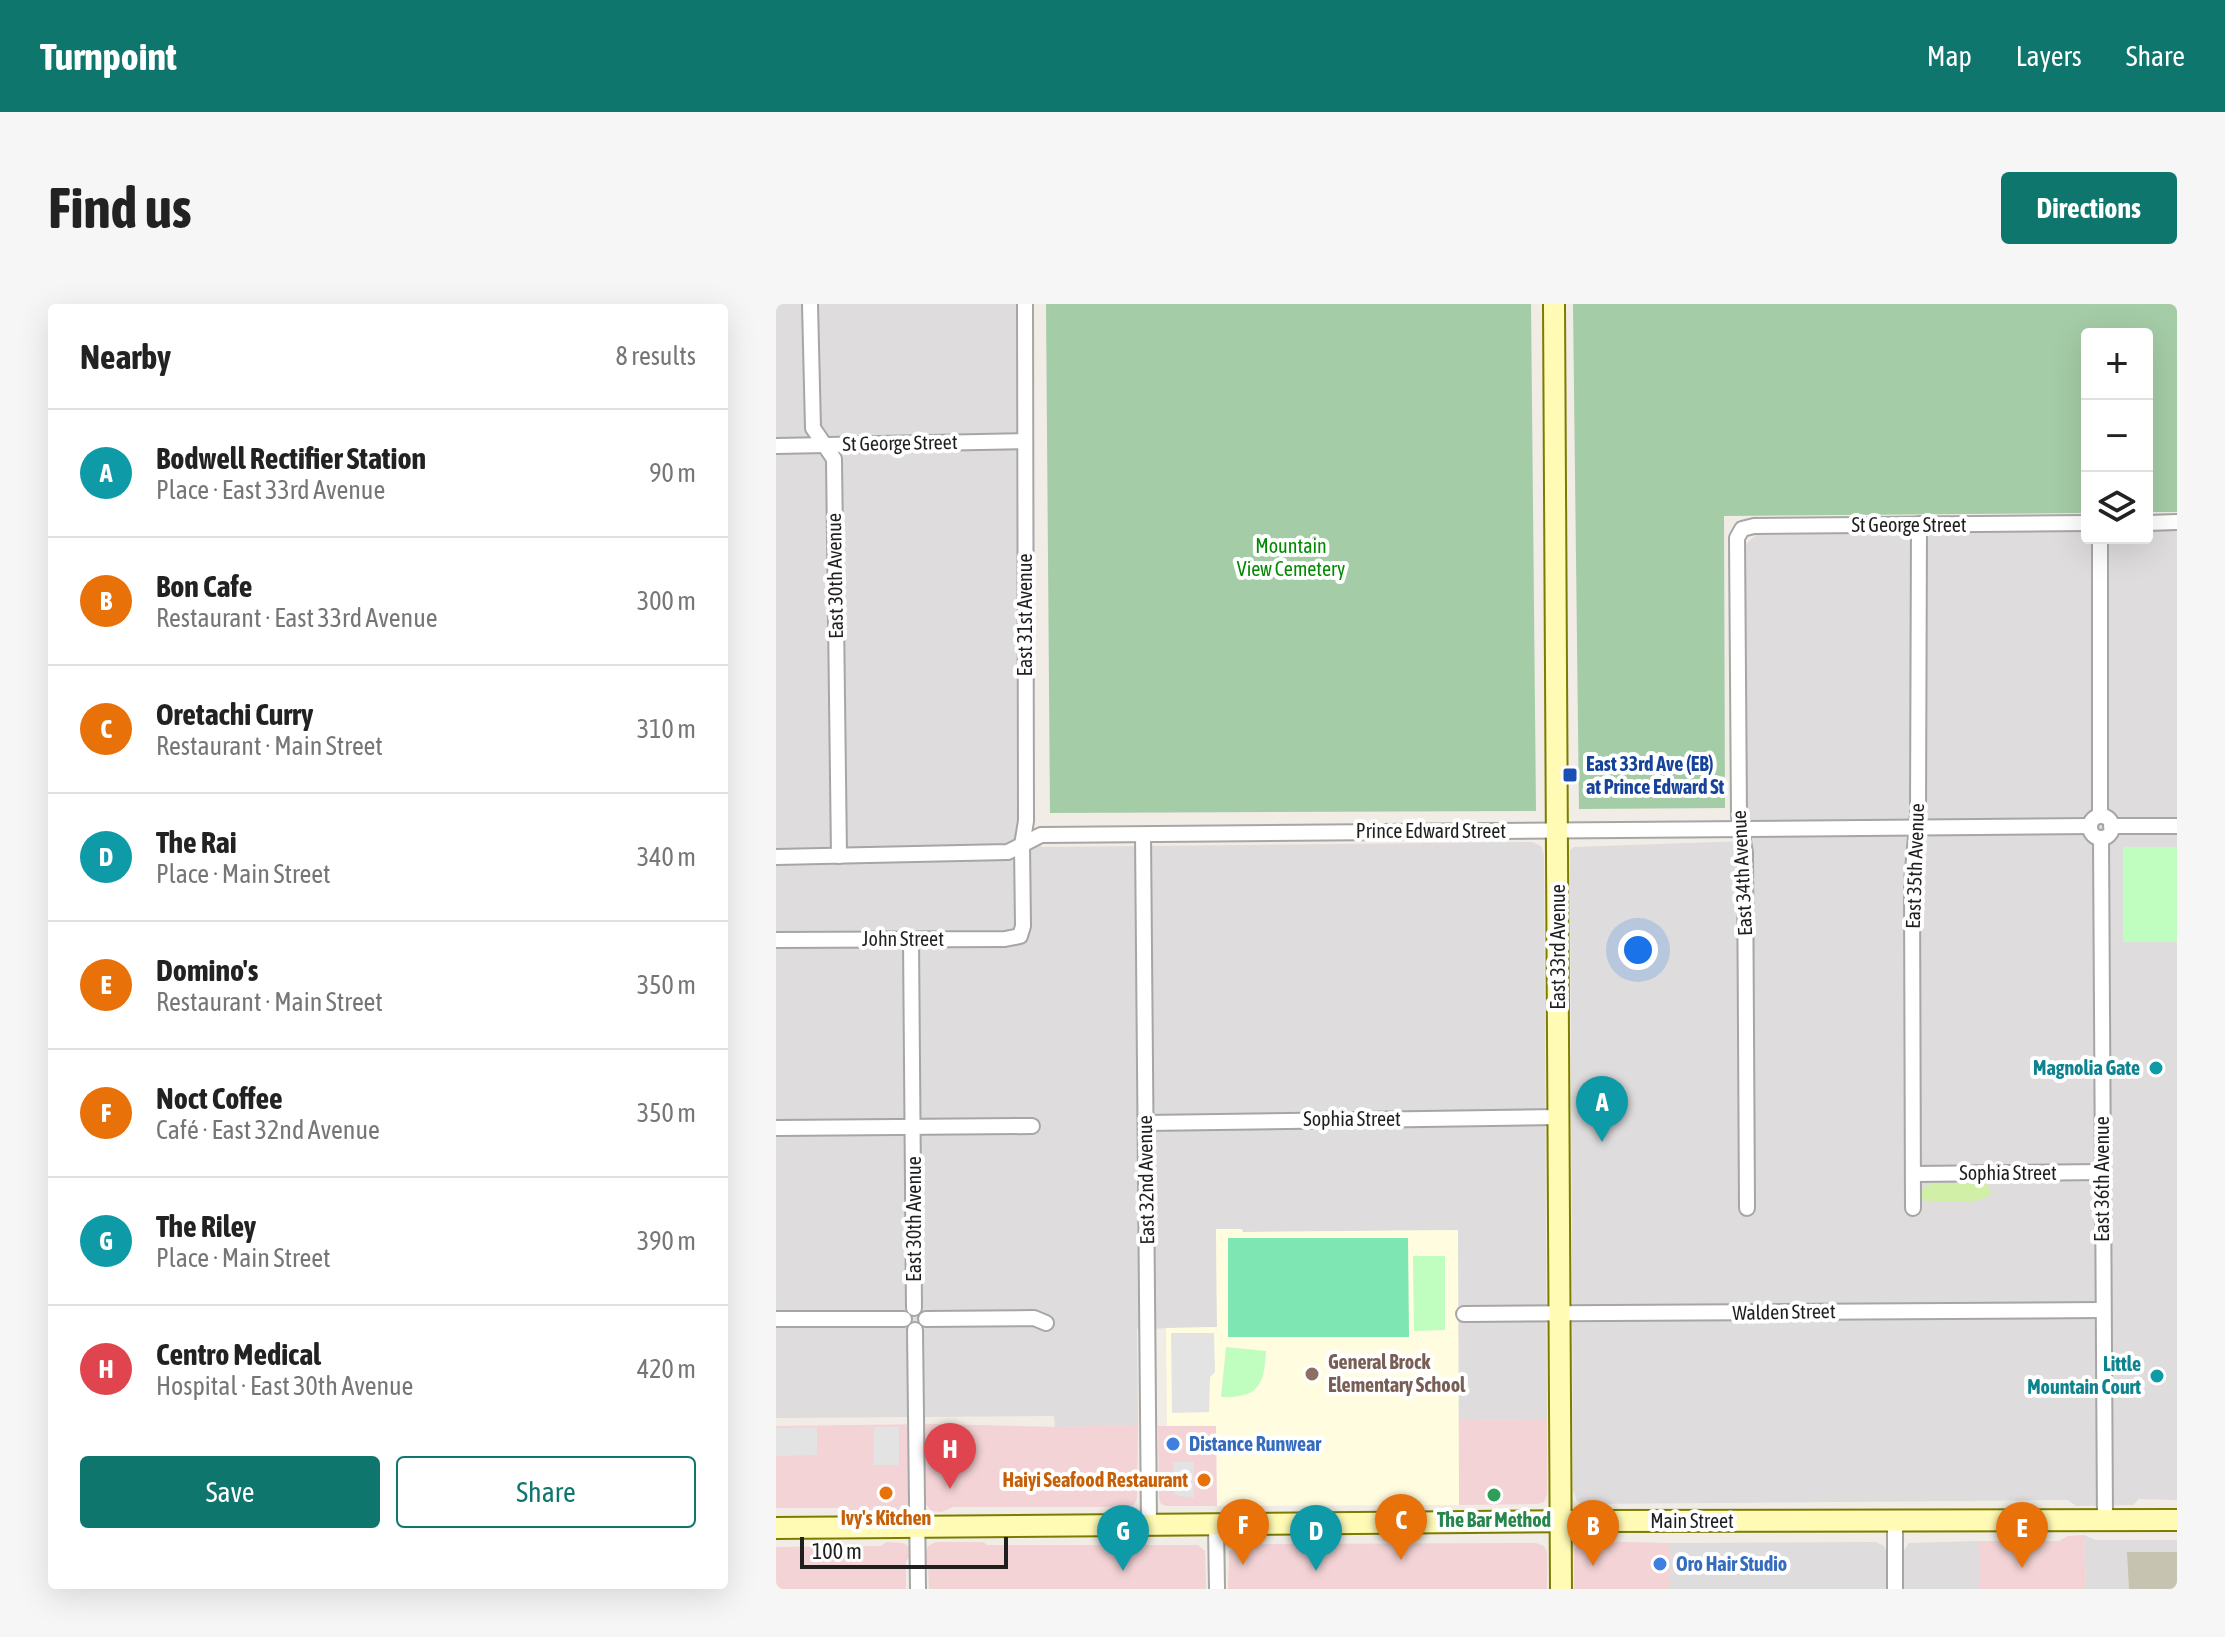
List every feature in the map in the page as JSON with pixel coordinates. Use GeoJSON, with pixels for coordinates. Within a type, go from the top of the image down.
{"type":"FeatureCollection","features":[{"type":"Feature","properties":{"kind":"main road","name":"East 33rd Avenue"},"geometry":{"type":"LineString","coordinates":[[1554,304],[1561,1589]]}},
{"type":"Feature","properties":{"kind":"main road","name":"Main Street"},"geometry":{"type":"LineString","coordinates":[[776,1528],[1560,1521],[2177,1520]]}},
{"type":"Feature","properties":{"kind":"street","name":"East 30th Avenue"},"geometry":{"type":"LineString","coordinates":[[810,304],[813,428],[834,459],[839,856]]}},
{"type":"Feature","properties":{"kind":"street","name":"East 31st Avenue"},"geometry":{"type":"LineString","coordinates":[[1023,926],[1022,845],[1026,821],[1025,304]]}},
{"type":"Feature","properties":{"kind":"street","name":"St George Street"},"geometry":{"type":"LineString","coordinates":[[776,446],[1025,441]]}},
{"type":"Feature","properties":{"kind":"street"},"geometry":{"type":"LineString","coordinates":[[2153,523],[2177,522]]}},
{"type":"Feature","properties":{"kind":"street","name":"St George Street"},"geometry":{"type":"LineString","coordinates":[[1737,538],[1742,529],[1754,526],[2081,523]]}},
{"type":"Feature","properties":{"kind":"street","name":"East 35th Avenue"},"geometry":{"type":"LineString","coordinates":[[1913,1208],[1912,882],[1919,730],[1919,524]]}},
{"type":"Feature","properties":{"kind":"street","name":"East 34th Avenue"},"geometry":{"type":"LineString","coordinates":[[1737,538],[1741,830],[1745,851],[1747,1208]]}},
{"type":"Feature","properties":{"kind":"street","name":"East 36th Avenue"},"geometry":{"type":"LineString","coordinates":[[2100,544],[2105,1521]]}},
{"type":"Feature","properties":{"kind":"street","name":"Prince Edward Street"},"geometry":{"type":"LineString","coordinates":[[776,857],[1008,852],[1041,835],[2177,826]]}},
{"type":"Feature","properties":{"kind":"street","name":"East 32nd Avenue"},"geometry":{"type":"LineString","coordinates":[[1143,835],[1149,1526]]}},
{"type":"Feature","properties":{"kind":"street","name":"John Street"},"geometry":{"type":"LineString","coordinates":[[776,940],[1005,939],[1020,936],[1023,926]]}},
{"type":"Feature","properties":{"kind":"street","name":"East 30th Avenue"},"geometry":{"type":"LineString","coordinates":[[911,939],[914,1308]]}},
{"type":"Feature","properties":{"kind":"street","name":"Sophia Street"},"geometry":{"type":"LineString","coordinates":[[1146,1123],[1559,1117]]}},
{"type":"Feature","properties":{"kind":"street"},"geometry":{"type":"LineString","coordinates":[[776,1128],[1032,1126]]}},
{"type":"Feature","properties":{"kind":"street","name":"Sophia Street"},"geometry":{"type":"LineString","coordinates":[[1913,1174],[2103,1172]]}},
{"type":"Feature","properties":{"kind":"street"},"geometry":{"type":"LineString","coordinates":[[776,1319],[909,1325],[924,1326],[926,1319],[921,1310],[908,1310],[909,1325],[917,1527],[918,1589]]}},
{"type":"Feature","properties":{"kind":"street","name":"Walden Street"},"geometry":{"type":"LineString","coordinates":[[1464,1314],[2103,1310]]}},
{"type":"Feature","properties":{"kind":"street"},"geometry":{"type":"LineString","coordinates":[[926,1319],[1034,1318],[1046,1323]]}},
{"type":"Feature","properties":{"kind":"street"},"geometry":{"type":"LineString","coordinates":[[1895,1522],[1895,1589]]}},
{"type":"Feature","properties":{"kind":"street"},"geometry":{"type":"LineString","coordinates":[[1216,1525],[1217,1589]]}},
{"type":"Feature","properties":{"kind":"shaded area"},"geometry":{"type":"Polygon","coordinates":[[[776,304],[1016,304],[1017,834],[1043,847],[1532,842],[1541,846],[1544,855],[1547,1420],[1458,1419],[1457,1230],[1242,1232],[1241,1229],[1216,1229],[1217,1327],[1137,1329],[1138,1425],[1055,1427],[1054,1416],[776,1418],[776,304]]]}},
{"type":"Feature","properties":{"kind":"shaded area"},"geometry":{"type":"Polygon","coordinates":[[[2153,530],[2177,530],[2177,1500],[2139,1499],[2133,1505],[2076,1506],[2068,1500],[1583,1504],[1577,1501],[1573,1490],[1570,850],[1574,847],[1746,841],[1746,544],[1756,535],[2081,531],[2081,544],[2153,544],[2153,530]]]}},
{"type":"Feature","properties":{"kind":"shaded area","name":"General Brock Elementary School"},"geometry":{"type":"Polygon","coordinates":[[[1216,1229],[1242,1229],[1243,1232],[1458,1230],[1459,1505],[1217,1506],[1216,1426],[1167,1426],[1166,1328],[1217,1327],[1216,1229]]]}},
{"type":"Feature","properties":{"kind":"shaded area"},"geometry":{"type":"Polygon","coordinates":[[[1171,1333],[1214,1333],[1215,1372],[1210,1377],[1209,1412],[1172,1413],[1171,1333]]]}},
{"type":"Feature","properties":{"kind":"shaded area"},"geometry":{"type":"Polygon","coordinates":[[[1458,1419],[1547,1420],[1547,1494],[1544,1502],[1459,1505],[1458,1419]]]}},
{"type":"Feature","properties":{"kind":"shaded area"},"geometry":{"type":"Polygon","coordinates":[[[937,1424],[1055,1427],[1138,1425],[1137,1499],[1134,1505],[1126,1507],[953,1507],[942,1512],[931,1511],[923,1500],[910,1500],[906,1509],[897,1513],[849,1513],[841,1508],[776,1508],[776,1426],[937,1424]]]}},
{"type":"Feature","properties":{"kind":"shaded area"},"geometry":{"type":"Polygon","coordinates":[[[1158,1426],[1217,1426],[1217,1506],[1161,1504],[1158,1426]]]}},
{"type":"Feature","properties":{"kind":"shaded area"},"geometry":{"type":"Polygon","coordinates":[[[817,1427],[817,1455],[776,1456],[776,1428],[817,1427]]]}},
{"type":"Feature","properties":{"kind":"shaded area"},"geometry":{"type":"Polygon","coordinates":[[[874,1427],[899,1427],[899,1465],[874,1465],[874,1427]]]}},
{"type":"Feature","properties":{"kind":"shaded area"},"geometry":{"type":"Polygon","coordinates":[[[1173,1462],[1194,1462],[1194,1498],[1174,1495],[1173,1462]]]}},
{"type":"Feature","properties":{"kind":"shaded area"},"geometry":{"type":"Polygon","coordinates":[[[2084,1535],[2095,1540],[2177,1540],[2177,1589],[2086,1589],[2084,1535]]]}},
{"type":"Feature","properties":{"kind":"shaded area"},"geometry":{"type":"Polygon","coordinates":[[[2084,1535],[2086,1589],[1979,1589],[1979,1541],[2059,1541],[2068,1536],[2084,1535]]]}},
{"type":"Feature","properties":{"kind":"shaded area"},"geometry":{"type":"Polygon","coordinates":[[[1582,1541],[1669,1543],[1669,1589],[1574,1589],[1574,1549],[1582,1541]]]}},
{"type":"Feature","properties":{"kind":"shaded area"},"geometry":{"type":"Polygon","coordinates":[[[1979,1541],[1979,1589],[1904,1589],[1904,1550],[1909,1543],[1979,1541]]]}},
{"type":"Feature","properties":{"kind":"shaded area"},"geometry":{"type":"Polygon","coordinates":[[[886,1542],[903,1543],[909,1547],[911,1556],[906,1561],[906,1589],[776,1589],[776,1547],[881,1546],[886,1542]]]}},
{"type":"Feature","properties":{"kind":"shaded area"},"geometry":{"type":"Polygon","coordinates":[[[936,1542],[983,1542],[987,1545],[1198,1545],[1205,1551],[1206,1589],[929,1589],[925,1554],[928,1546],[936,1542]]]}},
{"type":"Feature","properties":{"kind":"shaded area"},"geometry":{"type":"Polygon","coordinates":[[[1876,1542],[1886,1551],[1887,1589],[1669,1589],[1669,1543],[1876,1542]]]}},
{"type":"Feature","properties":{"kind":"shaded area"},"geometry":{"type":"Polygon","coordinates":[[[1536,1543],[1544,1546],[1547,1552],[1547,1589],[1228,1589],[1229,1551],[1239,1544],[1536,1543]]]}},
{"type":"Feature","properties":{"kind":"shaded area"},"geometry":{"type":"Polygon","coordinates":[[[2127,1552],[2177,1552],[2177,1589],[2129,1589],[2127,1552]]]}},
{"type":"Feature","properties":{"kind":"green space","name":"Mountain View Cemetery"},"geometry":{"type":"Polygon","coordinates":[[[1046,304],[1531,304],[1536,811],[1050,813],[1046,304]]]}},
{"type":"Feature","properties":{"kind":"green space"},"geometry":{"type":"Polygon","coordinates":[[[1573,304],[2177,304],[2177,512],[2153,512],[2153,328],[2081,328],[2081,513],[1724,516],[1725,808],[1579,809],[1573,304]]]}},
{"type":"Feature","properties":{"kind":"green space"},"geometry":{"type":"Polygon","coordinates":[[[2123,847],[2177,847],[2177,942],[2123,942],[2123,847]]]}},
{"type":"Feature","properties":{"kind":"green space"},"geometry":{"type":"Polygon","coordinates":[[[1933,1184],[1987,1184],[1992,1195],[1975,1201],[1926,1202],[1921,1197],[1922,1191],[1933,1184]]]}},
{"type":"Feature","properties":{"kind":"green space"},"geometry":{"type":"Polygon","coordinates":[[[1228,1238],[1408,1238],[1409,1337],[1228,1337],[1228,1238]]]}},
{"type":"Feature","properties":{"kind":"green space"},"geometry":{"type":"Polygon","coordinates":[[[1413,1256],[1445,1256],[1445,1330],[1414,1331],[1413,1256]]]}},
{"type":"Feature","properties":{"kind":"green space"},"geometry":{"type":"Polygon","coordinates":[[[1226,1347],[1266,1351],[1261,1381],[1251,1392],[1221,1397],[1226,1347]]]}},
{"type":"Feature","properties":{"kind":"place","name":"East 33rd Ave (EB) at Prince Edward St"},"geometry":{"type":"Point","coordinates":[1570,775]}},
{"type":"Feature","properties":{"kind":"place","name":"Magnolia Gate"},"geometry":{"type":"Point","coordinates":[2156,1068]}},
{"type":"Feature","properties":{"kind":"place","name":"Bodwell Rectifier Station"},"geometry":{"type":"Point","coordinates":[1602,1142]}},
{"type":"Feature","properties":{"kind":"place","name":"General Brock Elementary School"},"geometry":{"type":"Point","coordinates":[1312,1374]}},
{"type":"Feature","properties":{"kind":"place","name":"Little Mountain Court"},"geometry":{"type":"Point","coordinates":[2157,1376]}},
{"type":"Feature","properties":{"kind":"place","name":"Distance Runwear"},"geometry":{"type":"Point","coordinates":[1173,1444]}},
{"type":"Feature","properties":{"kind":"place","name":"Haiyi Seafood Restaurant"},"geometry":{"type":"Point","coordinates":[1204,1480]}},
{"type":"Feature","properties":{"kind":"place","name":"Centro Medical"},"geometry":{"type":"Point","coordinates":[950,1489]}},
{"type":"Feature","properties":{"kind":"place","name":"Ivy's Kitchen"},"geometry":{"type":"Point","coordinates":[886,1493]}},
{"type":"Feature","properties":{"kind":"place","name":"The Bar Method"},"geometry":{"type":"Point","coordinates":[1494,1495]}},
{"type":"Feature","properties":{"kind":"place","name":"Oretachi Curry"},"geometry":{"type":"Point","coordinates":[1401,1560]}},
{"type":"Feature","properties":{"kind":"place","name":"Oro Hair Studio"},"geometry":{"type":"Point","coordinates":[1660,1564]}},
{"type":"Feature","properties":{"kind":"place","name":"Noct Coffee"},"geometry":{"type":"Point","coordinates":[1243,1565]}},
{"type":"Feature","properties":{"kind":"place","name":"Bon Cafe"},"geometry":{"type":"Point","coordinates":[1593,1566]}},
{"type":"Feature","properties":{"kind":"place","name":"Domino's"},"geometry":{"type":"Point","coordinates":[2022,1568]}},
{"type":"Feature","properties":{"kind":"place","name":"The Riley"},"geometry":{"type":"Point","coordinates":[1123,1571]}},
{"type":"Feature","properties":{"kind":"place","name":"The Rai"},"geometry":{"type":"Point","coordinates":[1316,1571]}}]}
